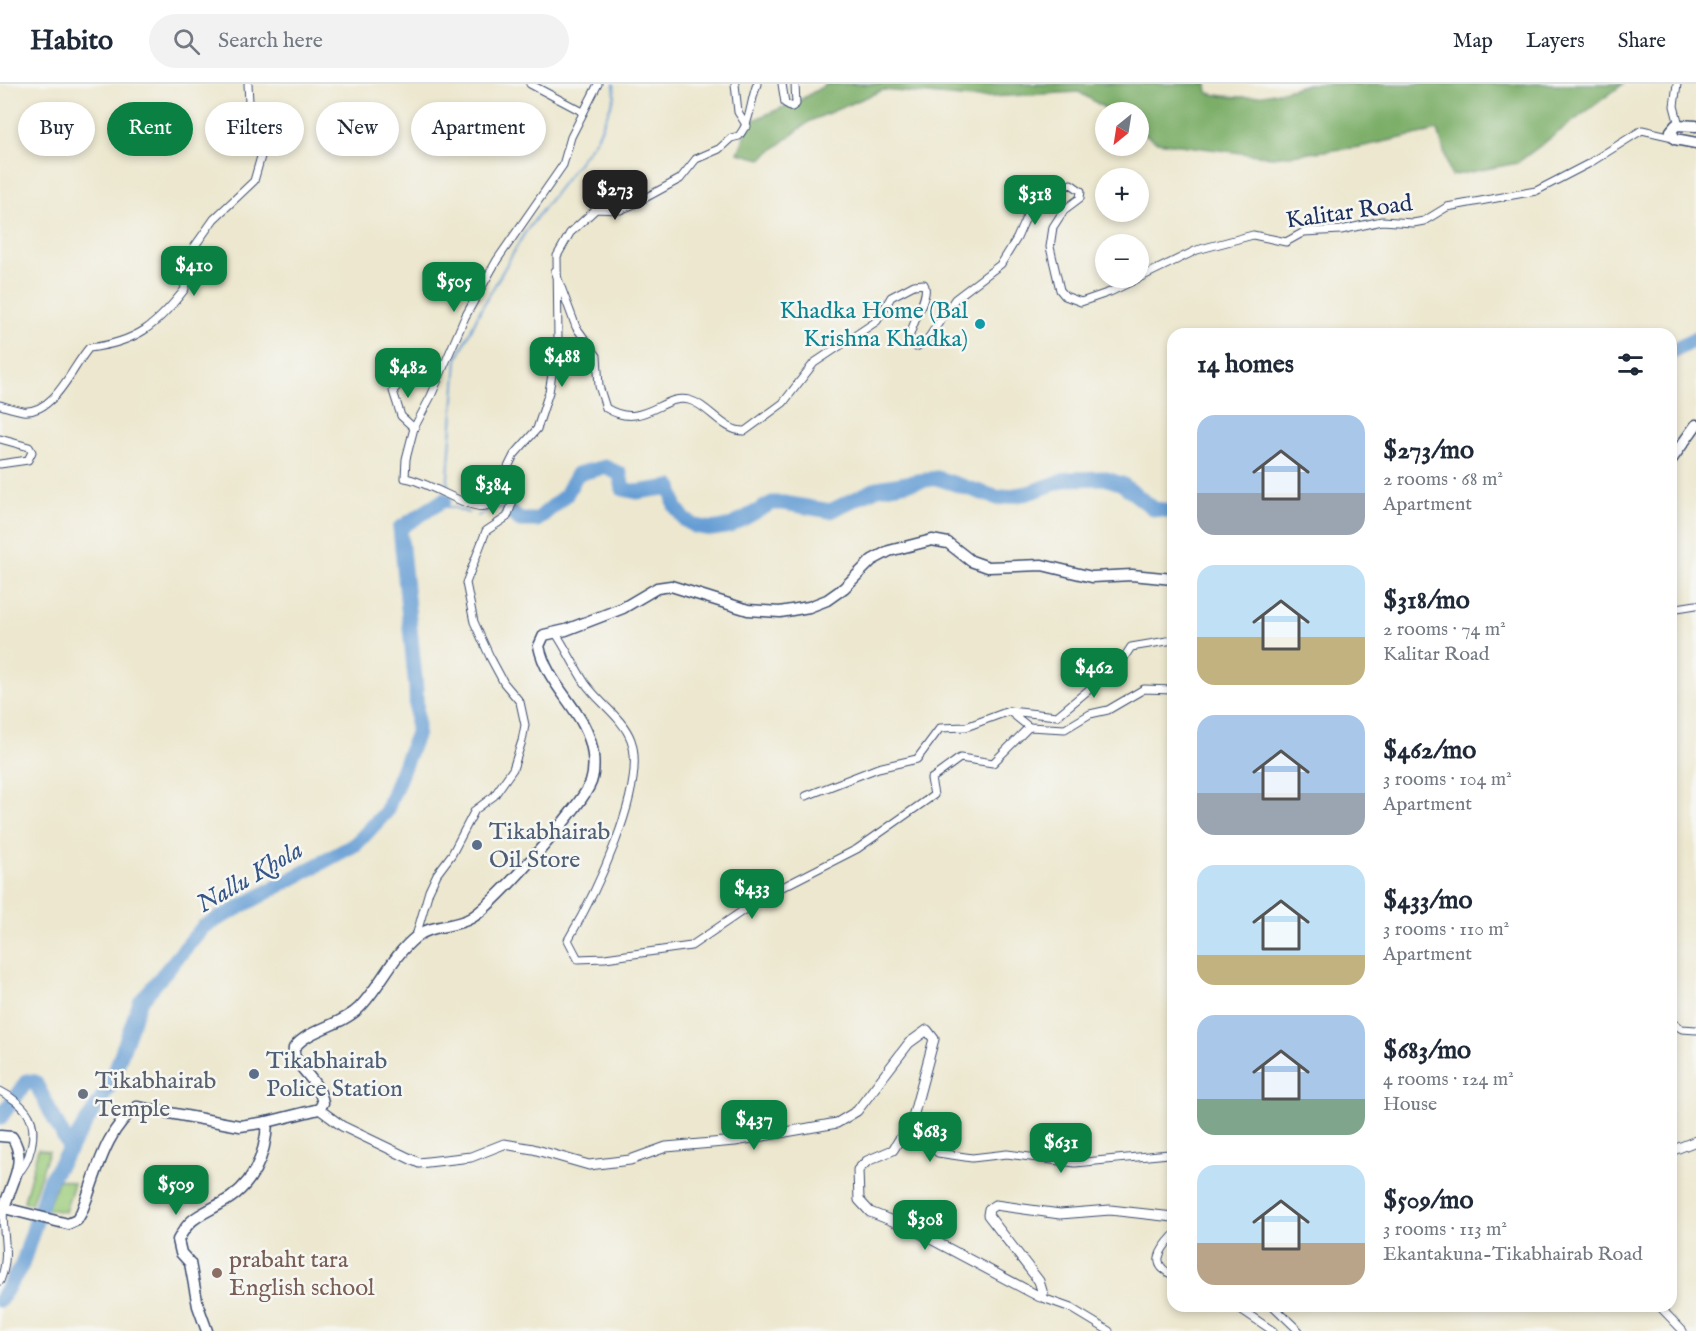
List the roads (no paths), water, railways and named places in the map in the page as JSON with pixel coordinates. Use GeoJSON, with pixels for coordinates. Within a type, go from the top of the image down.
{"type":"FeatureCollection","features":[{"type":"Feature","properties":{"kind":"main road"},"geometry":{"type":"LineString","coordinates":[[1696,126],[1679,124],[1672,129],[1673,137],[1683,142],[1696,143]]}},
{"type":"Feature","properties":{"kind":"main road"},"geometry":{"type":"LineString","coordinates":[[1677,452],[1696,425]]}},
{"type":"Feature","properties":{"kind":"main road"},"geometry":{"type":"LineString","coordinates":[[0,1136],[12,1137],[20,1151],[4,1208],[68,1224],[77,1220],[81,1213],[99,1162],[114,1134],[137,1107],[231,1125],[267,1122],[319,1109],[323,1103],[321,1091],[294,1058],[294,1048],[307,1036],[331,1027],[358,1008],[416,936],[473,918],[489,904],[567,816],[591,782],[594,768],[590,738],[546,668],[540,652],[541,637],[611,613],[657,588],[671,586],[748,610],[780,612],[808,606],[827,600],[844,588],[872,560],[889,551],[932,540],[948,543],[971,561],[987,567],[1042,565],[1092,578],[1132,575],[1167,578]]}},
{"type":"Feature","properties":{"kind":"main road"},"geometry":{"type":"LineString","coordinates":[[207,1331],[198,1306],[190,1263],[181,1253],[178,1240],[193,1219],[202,1212],[221,1204],[253,1175],[263,1156],[267,1122]]}},
{"type":"Feature","properties":{"kind":"street"},"geometry":{"type":"LineString","coordinates":[[0,405],[25,411],[45,404],[54,398],[89,348],[106,346],[139,335],[171,307],[185,289],[183,271],[190,253],[214,219],[254,181],[264,146],[264,130],[261,117],[249,102],[248,84]]}},
{"type":"Feature","properties":{"kind":"street"},"geometry":{"type":"LineString","coordinates":[[530,84],[583,112]]}},
{"type":"Feature","properties":{"kind":"street"},"geometry":{"type":"LineString","coordinates":[[504,491],[495,495],[482,508],[458,501],[450,494],[405,477],[406,459],[414,428],[431,396],[465,317],[497,260],[563,165],[571,137],[598,84]]}},
{"type":"Feature","properties":{"kind":"street"},"geometry":{"type":"LineString","coordinates":[[735,84],[738,112],[747,126]]}},
{"type":"Feature","properties":{"kind":"street"},"geometry":{"type":"LineString","coordinates":[[504,491],[508,467],[514,455],[537,429],[549,392],[558,339],[555,271],[562,243],[596,209],[620,210],[680,179],[696,159],[719,149],[731,138],[739,136],[747,126],[750,105],[757,84]]}},
{"type":"Feature","properties":{"kind":"street"},"geometry":{"type":"LineString","coordinates":[[782,84],[785,103],[792,107],[796,104],[797,99],[795,84]]}},
{"type":"Feature","properties":{"kind":"street"},"geometry":{"type":"LineString","coordinates":[[1677,84],[1674,106],[1679,124]]}},
{"type":"Feature","properties":{"kind":"street","name":"Kalitar Road"},"geometry":{"type":"LineString","coordinates":[[555,271],[576,327],[597,356],[599,386],[606,408],[618,414],[642,414],[655,411],[666,403],[685,399],[696,402],[728,425],[745,430],[783,403],[814,363],[877,321],[891,297],[914,285],[924,284],[927,288],[927,296],[917,312],[909,339],[916,347],[925,343],[955,299],[1001,264],[1017,238],[1035,197],[1071,184],[1081,191],[1080,198],[1064,210],[1053,227],[1051,261],[1065,296],[1081,302],[1110,292],[1197,250],[1253,235],[1286,242],[1304,232],[1341,230],[1382,221],[1413,223],[1424,221],[1448,207],[1536,191],[1588,164],[1642,130],[1673,137]]}},
{"type":"Feature","properties":{"kind":"street"},"geometry":{"type":"LineString","coordinates":[[411,370],[393,392],[401,416],[414,428]]}},
{"type":"Feature","properties":{"kind":"street"},"geometry":{"type":"LineString","coordinates":[[0,440],[29,447],[32,452],[28,460],[0,464]]}},
{"type":"Feature","properties":{"kind":"street"},"geometry":{"type":"LineString","coordinates":[[416,936],[429,891],[437,874],[452,854],[475,810],[494,796],[513,769],[522,741],[525,725],[520,702],[504,683],[474,622],[466,583],[486,531],[507,517],[512,504],[511,495],[504,491]]}},
{"type":"Feature","properties":{"kind":"street"},"geometry":{"type":"LineString","coordinates":[[1677,608],[1696,605]]}},
{"type":"Feature","properties":{"kind":"street"},"geometry":{"type":"LineString","coordinates":[[555,632],[586,684],[630,737],[634,751],[631,789],[608,863],[589,906],[568,940],[578,959],[605,958],[691,946],[763,897],[857,849],[892,826],[934,795],[932,779],[960,758],[993,763],[1029,727]]}},
{"type":"Feature","properties":{"kind":"street"},"geometry":{"type":"LineString","coordinates":[[806,796],[878,768],[917,759],[940,728],[966,727],[1009,711],[1057,716],[1120,664],[1131,647],[1167,641]]}},
{"type":"Feature","properties":{"kind":"street"},"geometry":{"type":"LineString","coordinates":[[1009,711],[1029,727],[1065,729],[1090,714],[1108,710],[1144,689],[1167,690]]}},
{"type":"Feature","properties":{"kind":"street"},"geometry":{"type":"LineString","coordinates":[[1677,1026],[1682,1029],[1696,1030]]}},
{"type":"Feature","properties":{"kind":"street"},"geometry":{"type":"LineString","coordinates":[[319,1109],[342,1126],[419,1164],[471,1157],[504,1144],[532,1149],[589,1165],[630,1160],[666,1147],[735,1141],[837,1123],[857,1111],[909,1043],[927,1030],[934,1039],[914,1118],[903,1131],[893,1150],[867,1161],[858,1170],[859,1200],[870,1212],[910,1228],[1040,1297],[1071,1308],[1083,1317],[1100,1323],[1109,1331]]}},
{"type":"Feature","properties":{"kind":"street"},"geometry":{"type":"LineString","coordinates":[[0,1091],[29,1115],[32,1126],[26,1167],[14,1178]]}},
{"type":"Feature","properties":{"kind":"street"},"geometry":{"type":"LineString","coordinates":[[903,1131],[925,1140],[938,1153],[972,1158],[1007,1154],[1075,1163],[1167,1154]]}},
{"type":"Feature","properties":{"kind":"street"},"geometry":{"type":"LineString","coordinates":[[1677,1149],[1696,1141]]}},
{"type":"Feature","properties":{"kind":"street"},"geometry":{"type":"LineString","coordinates":[[1040,1297],[1043,1294],[1039,1281],[988,1215],[994,1205],[1060,1214],[1110,1210],[1167,1216]]}},
{"type":"Feature","properties":{"kind":"street"},"geometry":{"type":"LineString","coordinates":[[0,1281],[4,1270],[4,1208]]}},
{"type":"Feature","properties":{"kind":"street"},"geometry":{"type":"LineString","coordinates":[[1167,1242],[1160,1249],[1159,1263],[1167,1272]]}},
{"type":"Feature","properties":{"kind":"street"},"geometry":{"type":"LineString","coordinates":[[1245,1312],[1274,1331]]}},
{"type":"Feature","properties":{"kind":"street"},"geometry":{"type":"LineString","coordinates":[[1279,1312],[1299,1331]]}},
{"type":"Feature","properties":{"kind":"street"},"geometry":{"type":"LineString","coordinates":[[1665,1312],[1683,1331]]}},
{"type":"Feature","properties":{"kind":"waterway"},"geometry":{"type":"LineString","coordinates":[[447,489],[457,359],[480,311],[524,234],[597,138],[615,96],[614,84]]}},
{"type":"Feature","properties":{"kind":"waterway"},"geometry":{"type":"LineString","coordinates":[[1677,349],[1696,339]]}},
{"type":"Feature","properties":{"kind":"waterway"},"geometry":{"type":"LineString","coordinates":[[509,511],[520,520],[537,520],[566,495],[577,474],[605,467],[620,474],[623,489],[637,492],[671,487],[675,506],[685,520],[695,526],[712,529],[730,526],[772,503],[830,511],[878,488],[937,478],[998,498],[1028,493],[1068,479],[1104,478],[1122,484],[1154,509],[1167,510]]}},
{"type":"Feature","properties":{"kind":"waterway","name":"Nallu Khola"},"geometry":{"type":"LineString","coordinates":[[0,1300],[22,1265],[49,1181],[110,1085],[140,1002],[203,927],[356,844],[386,812],[417,733],[416,688],[400,528],[444,500]]}},
{"type":"Feature","properties":{"kind":"waterway"},"geometry":{"type":"LineString","coordinates":[[433,507],[453,507],[468,513]]}},
{"type":"Feature","properties":{"kind":"waterway"},"geometry":{"type":"LineString","coordinates":[[478,516],[494,507],[500,508]]}},
{"type":"Feature","properties":{"kind":"waterway"},"geometry":{"type":"LineString","coordinates":[[0,1118],[27,1081],[35,1082],[70,1149]]}},
{"type":"Feature","properties":{"kind":"place","name":"Khadka Home (Bal Krishna Khadka)"},"geometry":{"type":"Point","coordinates":[980,324]}},
{"type":"Feature","properties":{"kind":"place","name":"Tikabhairab Oil Store"},"geometry":{"type":"Point","coordinates":[477,845]}},
{"type":"Feature","properties":{"kind":"place","name":"Tikabhairab Police Station"},"geometry":{"type":"Point","coordinates":[254,1074]}},
{"type":"Feature","properties":{"kind":"place","name":"Tikabhairab Temple"},"geometry":{"type":"Point","coordinates":[83,1094]}},
{"type":"Feature","properties":{"kind":"place","name":"prabaht tara English school"},"geometry":{"type":"Point","coordinates":[217,1273]}}]}
